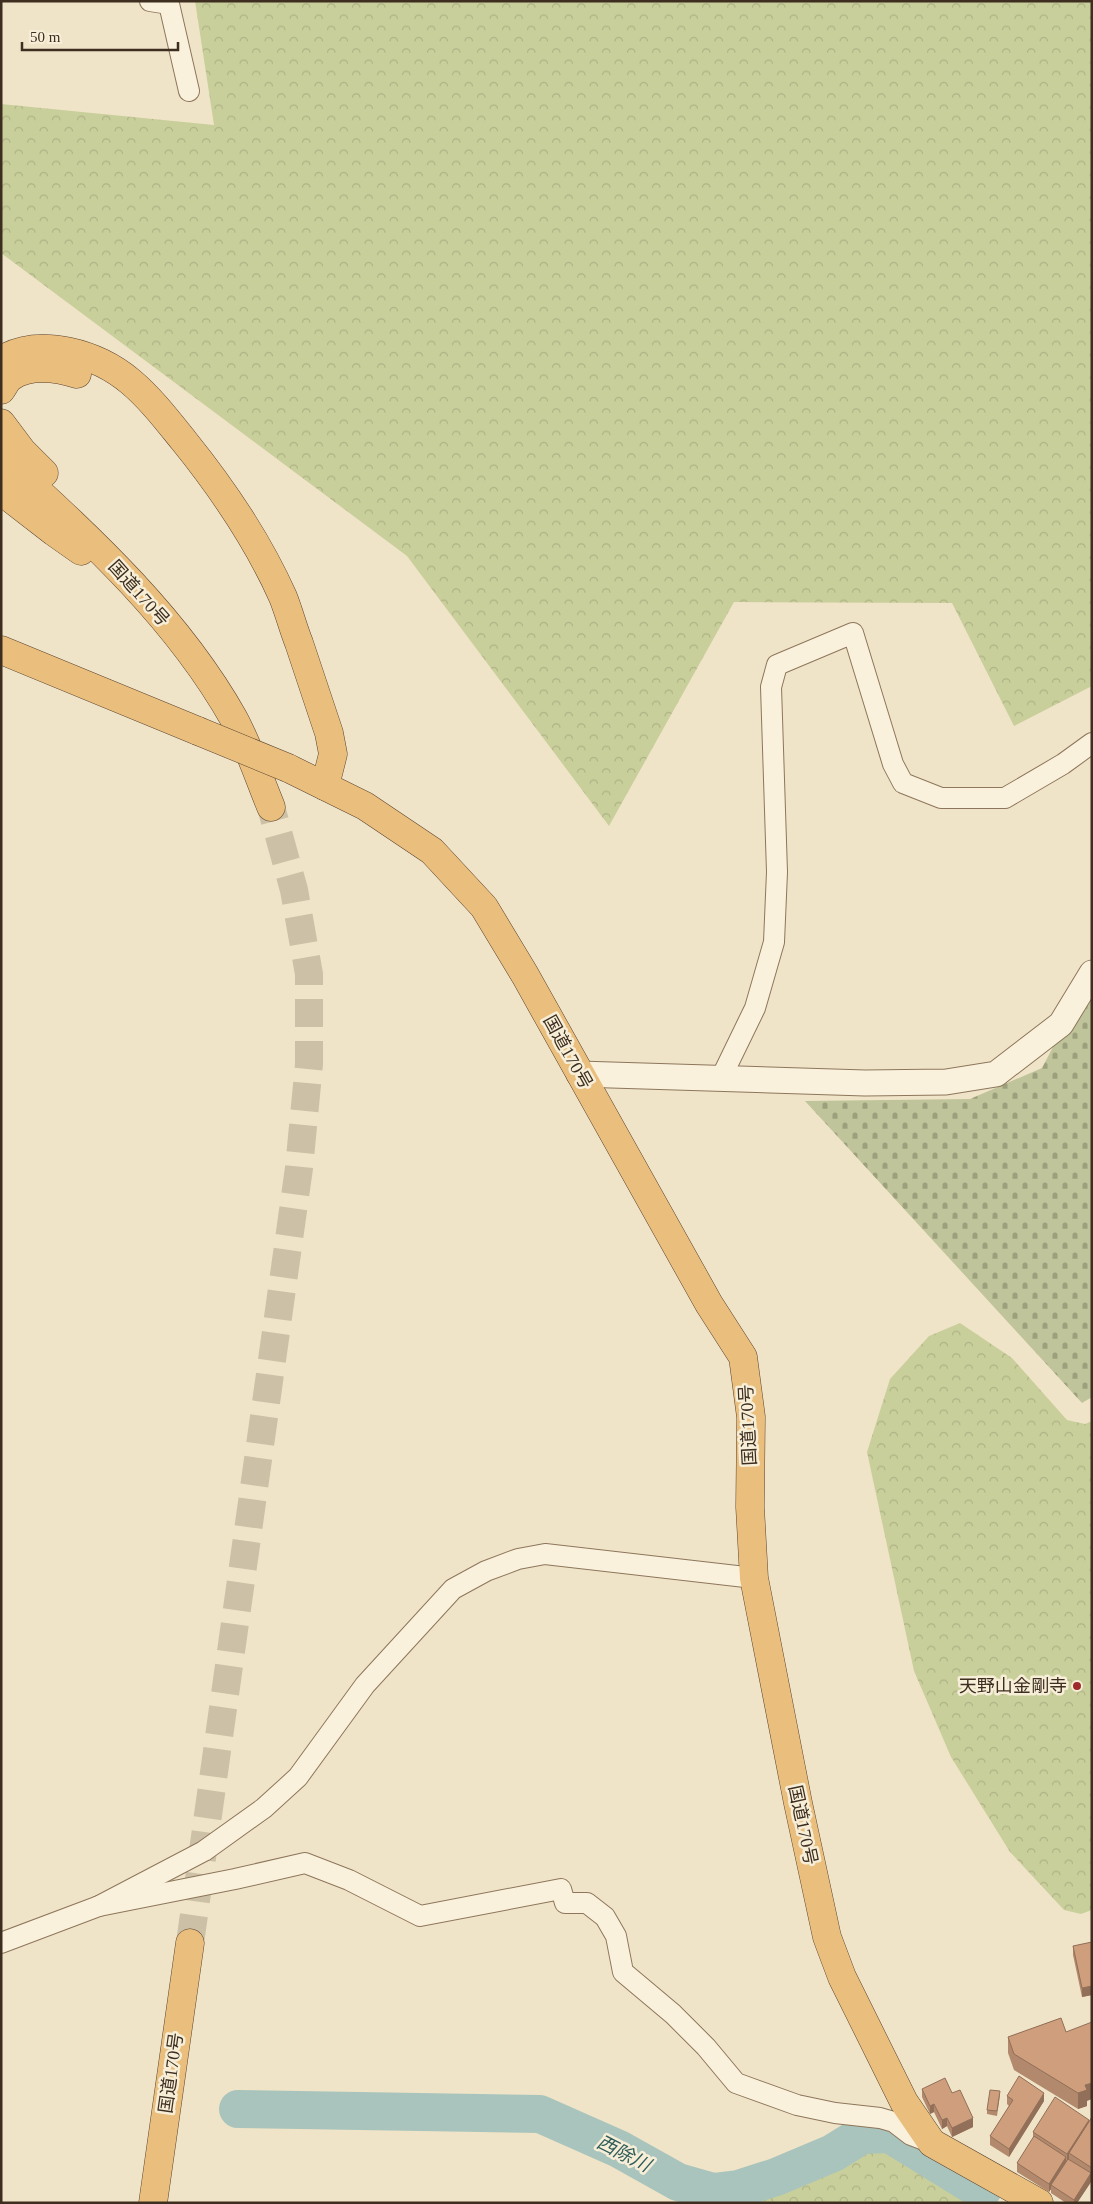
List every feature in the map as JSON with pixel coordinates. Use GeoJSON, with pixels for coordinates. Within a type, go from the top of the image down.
{"type":"FeatureCollection","features":[{"type":"Feature","properties":{"kind":"highway"},"geometry":{"type":"LineString","coordinates":[[1,360],[25,350],[46,349],[72,352],[102,364],[130,381],[156,406],[216,480],[254,542],[283,597],[329,733],[334,754],[326,786]]}},
{"type":"Feature","properties":{"kind":"highway"},"geometry":{"type":"LineString","coordinates":[[1,390],[10,377],[27,370],[45,368],[65,370],[84,376],[105,386],[147,420],[182,461],[212,502],[268,602],[290,662],[326,786]]}},
{"type":"Feature","properties":{"kind":"highway"},"geometry":{"type":"LineString","coordinates":[[1,423],[22,451],[76,506],[98,549]]}},
{"type":"Feature","properties":{"kind":"highway","name":"国道170号"},"geometry":{"type":"LineString","coordinates":[[1,457],[98,549],[138,589],[167,622],[212,683],[235,721],[270,807]]}},
{"type":"Feature","properties":{"kind":"highway"},"geometry":{"type":"LineString","coordinates":[[1,491],[54,532],[138,589]]}},
{"type":"Feature","properties":{"kind":"highway","name":"国道170号"},"geometry":{"type":"LineString","coordinates":[[1,650],[288,768],[365,806],[432,851],[484,907],[525,975],[709,1304],[743,1357],[751,1417],[750,1507],[754,1578],[798,1803],[827,1936],[842,1977],[900,2094],[932,2143],[1039,2203]]}},
{"type":"Feature","properties":{"kind":"highway","name":"国道170号"},"geometry":{"type":"LineString","coordinates":[[153,2203],[190,1943]]}},
{"type":"Feature","properties":{"kind":"street"},"geometry":{"type":"LineString","coordinates":[[150,1],[169,4],[189,91]]}},
{"type":"Feature","properties":{"kind":"street"},"geometry":{"type":"LineString","coordinates":[[720,1078],[755,1008],[774,942],[777,872],[771,687],[777,665],[853,633],[893,764],[903,784],[941,798],[1005,798],[1063,764],[1092,742]]}},
{"type":"Feature","properties":{"kind":"street"},"geometry":{"type":"LineString","coordinates":[[579,1074],[865,1083],[946,1082],[996,1074],[1061,1024],[1092,973]]}},
{"type":"Feature","properties":{"kind":"street"},"geometry":{"type":"LineString","coordinates":[[1,1943],[99,1906],[204,1851],[264,1808],[298,1777],[365,1685],[453,1589],[486,1571],[518,1559],[545,1554],[754,1578]]}},
{"type":"Feature","properties":{"kind":"street"},"geometry":{"type":"LineString","coordinates":[[99,1906],[305,1863],[349,1880],[420,1916],[561,1889],[565,1903],[587,1903],[605,1917],[616,1936],[622,1972],[673,2014],[706,2047],[736,2083],[797,2105],[835,2113],[880,2118],[894,2122],[911,2135],[932,2143]]}},
{"type":"Feature","properties":{"kind":"green space"},"geometry":{"type":"Polygon","coordinates":[[[195,1],[1092,1],[1092,686],[1014,726],[952,603],[734,602],[609,826],[407,556],[1,253],[1,104],[214,125],[195,1]]]}},
{"type":"Feature","properties":{"kind":"green space"},"geometry":{"type":"Polygon","coordinates":[[[1092,973],[1092,1397],[1082,1403],[805,1101],[970,1099],[1042,1068],[1092,973]]]}},
{"type":"Feature","properties":{"kind":"green space"},"geometry":{"type":"Polygon","coordinates":[[[960,1323],[1012,1358],[1067,1420],[1085,1424],[1092,1421],[1092,1910],[1081,1914],[1064,1910],[1010,1852],[951,1757],[914,1671],[867,1452],[890,1379],[929,1336],[960,1323]]]}},
{"type":"Feature","properties":{"kind":"green space"},"geometry":{"type":"Polygon","coordinates":[[[872,2124],[907,2136],[968,2178],[974,2203],[709,2203],[872,2124]]]}},
{"type":"Feature","properties":{"kind":"building"},"geometry":{"type":"Polygon","coordinates":[[[1092,1942],[1092,1986],[1082,1988],[1073,1946],[1092,1942]]]}},
{"type":"Feature","properties":{"kind":"building"},"geometry":{"type":"Polygon","coordinates":[[[1061,2018],[1066,2032],[1092,2022],[1092,2083],[1085,2085],[1087,2090],[1078,2093],[1014,2054],[1008,2037],[1061,2018]]]}},
{"type":"Feature","properties":{"kind":"building"},"geometry":{"type":"Polygon","coordinates":[[[1019,2076],[1044,2093],[1009,2149],[990,2136],[1013,2100],[1007,2096],[1019,2076]]]}},
{"type":"Feature","properties":{"kind":"building"},"geometry":{"type":"Polygon","coordinates":[[[945,2078],[952,2093],[960,2090],[973,2118],[952,2128],[947,2118],[942,2120],[934,2104],[930,2106],[922,2089],[945,2078]]]}},
{"type":"Feature","properties":{"kind":"building"},"geometry":{"type":"Polygon","coordinates":[[[990,2090],[1000,2091],[997,2111],[987,2110],[990,2090]]]}},
{"type":"Feature","properties":{"kind":"building"},"geometry":{"type":"Polygon","coordinates":[[[1055,2097],[1089,2120],[1067,2154],[1033,2132],[1055,2097]]]}},
{"type":"Feature","properties":{"kind":"building"},"geometry":{"type":"Polygon","coordinates":[[[1092,2117],[1092,2168],[1069,2153],[1092,2117]]]}},
{"type":"Feature","properties":{"kind":"building"},"geometry":{"type":"Polygon","coordinates":[[[1034,2136],[1066,2157],[1049,2184],[1017,2163],[1034,2136]]]}},
{"type":"Feature","properties":{"kind":"building"},"geometry":{"type":"Polygon","coordinates":[[[1068,2159],[1091,2173],[1074,2200],[1051,2185],[1068,2159]]]}},
{"type":"Feature","properties":{"kind":"waterway","name":"西除川"},"geometry":{"type":"LineString","coordinates":[[238,2109],[540,2114],[619,2149],[678,2182],[713,2192],[738,2189],[776,2177],[833,2153],[862,2135],[890,2134],[982,2191]]}},
{"type":"Feature","properties":{"kind":"tunnel"},"geometry":{"type":"LineString","coordinates":[[190,1943],[299,1168],[309,1064],[309,974],[294,890],[271,807]]}},
{"type":"Feature","properties":{"kind":"place","name":"天野山金剛寺"},"geometry":{"type":"Point","coordinates":[1077,1686]}}]}
